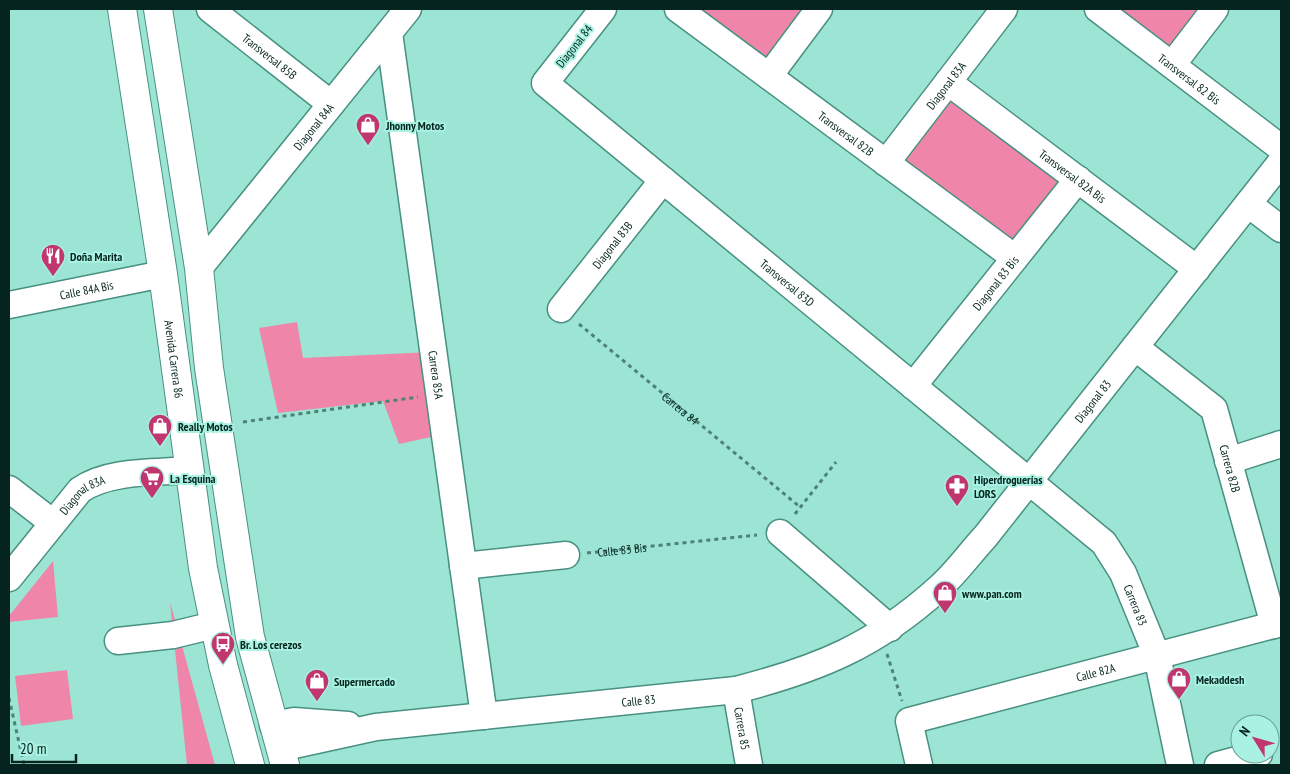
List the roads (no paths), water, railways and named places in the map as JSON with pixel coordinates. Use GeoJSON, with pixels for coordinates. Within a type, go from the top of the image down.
{"type":"FeatureCollection","features":[{"type":"Feature","properties":{"kind":"main road","name":"Avenida Carrera 86"},"geometry":{"type":"LineString","coordinates":[[122,9],[163,274],[188,470],[214,625],[250,765]]}},
{"type":"Feature","properties":{"kind":"main road"},"geometry":{"type":"LineString","coordinates":[[158,9],[199,268],[209,368],[250,637],[279,746]]}},
{"type":"Feature","properties":{"kind":"street","name":"Transversal 85B"},"geometry":{"type":"LineString","coordinates":[[210,9],[331,104]]}},
{"type":"Feature","properties":{"kind":"street","name":"Diagonal 84A"},"geometry":{"type":"LineString","coordinates":[[199,268],[408,9]]}},
{"type":"Feature","properties":{"kind":"street","name":"Diagonal 84"},"geometry":{"type":"LineString","coordinates":[[545,83],[603,9]]}},
{"type":"Feature","properties":{"kind":"street","name":"Transversal 82B"},"geometry":{"type":"LineString","coordinates":[[678,9],[1015,258]]}},
{"type":"Feature","properties":{"kind":"street"},"geometry":{"type":"LineString","coordinates":[[769,76],[820,9]]}},
{"type":"Feature","properties":{"kind":"street","name":"Diagonal 83A"},"geometry":{"type":"LineString","coordinates":[[886,163],[1004,9]]}},
{"type":"Feature","properties":{"kind":"street","name":"Transversal 82 Bis"},"geometry":{"type":"LineString","coordinates":[[1098,9],[1281,148]]}},
{"type":"Feature","properties":{"kind":"street"},"geometry":{"type":"LineString","coordinates":[[1172,65],[1215,9]]}},
{"type":"Feature","properties":{"kind":"street","name":"Carrera 85A"},"geometry":{"type":"LineString","coordinates":[[389,33],[484,716]]}},
{"type":"Feature","properties":{"kind":"street","name":"Transversal 82A Bis"},"geometry":{"type":"LineString","coordinates":[[948,82],[1197,269]]}},
{"type":"Feature","properties":{"kind":"street","name":"Transversal 83D"},"geometry":{"type":"LineString","coordinates":[[545,83],[1030,481]]}},
{"type":"Feature","properties":{"kind":"street","name":"Diagonal 83"},"geometry":{"type":"LineString","coordinates":[[886,631],[940,587],[1030,481],[1281,162]]}},
{"type":"Feature","properties":{"kind":"street","name":"Diagonal 83 Bis"},"geometry":{"type":"LineString","coordinates":[[914,386],[1078,178]]}},
{"type":"Feature","properties":{"kind":"street","name":"Diagonal 83B"},"geometry":{"type":"LineString","coordinates":[[561,310],[663,180]]}},
{"type":"Feature","properties":{"kind":"street"},"geometry":{"type":"LineString","coordinates":[[1248,204],[1281,229]]}},
{"type":"Feature","properties":{"kind":"street"},"geometry":{"type":"LineString","coordinates":[[193,234],[219,242]]}},
{"type":"Feature","properties":{"kind":"street","name":"Calle 84A Bis"},"geometry":{"type":"LineString","coordinates":[[9,305],[163,274]]}},
{"type":"Feature","properties":{"kind":"street","name":"Carrera 82B"},"geometry":{"type":"LineString","coordinates":[[1135,347],[1214,409],[1278,624]]}},
{"type":"Feature","properties":{"kind":"street"},"geometry":{"type":"LineString","coordinates":[[1228,460],[1281,444]]}},
{"type":"Feature","properties":{"kind":"street","name":"Diagonal 83A"},"geometry":{"type":"LineString","coordinates":[[9,578],[80,490],[92,482],[110,477],[188,470]]}},
{"type":"Feature","properties":{"kind":"street","name":"Carrera 83"},"geometry":{"type":"LineString","coordinates":[[1030,481],[1104,543],[1123,572],[1157,656],[1180,765]]}},
{"type":"Feature","properties":{"kind":"street"},"geometry":{"type":"LineString","coordinates":[[9,489],[53,523]]}},
{"type":"Feature","properties":{"kind":"street"},"geometry":{"type":"LineString","coordinates":[[780,533],[886,631]]}},
{"type":"Feature","properties":{"kind":"street"},"geometry":{"type":"LineString","coordinates":[[463,566],[566,555]]}},
{"type":"Feature","properties":{"kind":"street","name":"Calle 82A"},"geometry":{"type":"LineString","coordinates":[[919,765],[909,720],[1278,624]]}},
{"type":"Feature","properties":{"kind":"street"},"geometry":{"type":"LineString","coordinates":[[118,641],[173,635],[214,625]]}},
{"type":"Feature","properties":{"kind":"street","name":"Calle 83"},"geometry":{"type":"LineString","coordinates":[[279,746],[376,727],[736,690],[787,677],[832,660],[886,631]]}},
{"type":"Feature","properties":{"kind":"street","name":"Carrera 85"},"geometry":{"type":"LineString","coordinates":[[736,690],[749,765]]}},
{"type":"Feature","properties":{"kind":"place","name":"Jhonny Motos"},"geometry":{"type":"Point","coordinates":[368,146]}},
{"type":"Feature","properties":{"kind":"place","name":"Doña Marita"},"geometry":{"type":"Point","coordinates":[53,277]}},
{"type":"Feature","properties":{"kind":"place","name":"Really Motos"},"geometry":{"type":"Point","coordinates":[160,447]}},
{"type":"Feature","properties":{"kind":"place","name":"La Esquina"},"geometry":{"type":"Point","coordinates":[152,499]}},
{"type":"Feature","properties":{"kind":"place","name":"Hiperdroguerías LORS"},"geometry":{"type":"Point","coordinates":[957,507]}},
{"type":"Feature","properties":{"kind":"place","name":"www.pan.com"},"geometry":{"type":"Point","coordinates":[945,614]}},
{"type":"Feature","properties":{"kind":"place","name":"Br. Los cerezos"},"geometry":{"type":"Point","coordinates":[223,665]}},
{"type":"Feature","properties":{"kind":"place","name":"Mekaddesh"},"geometry":{"type":"Point","coordinates":[1179,700]}},
{"type":"Feature","properties":{"kind":"place","name":"Supermercado"},"geometry":{"type":"Point","coordinates":[317,702]}}]}
